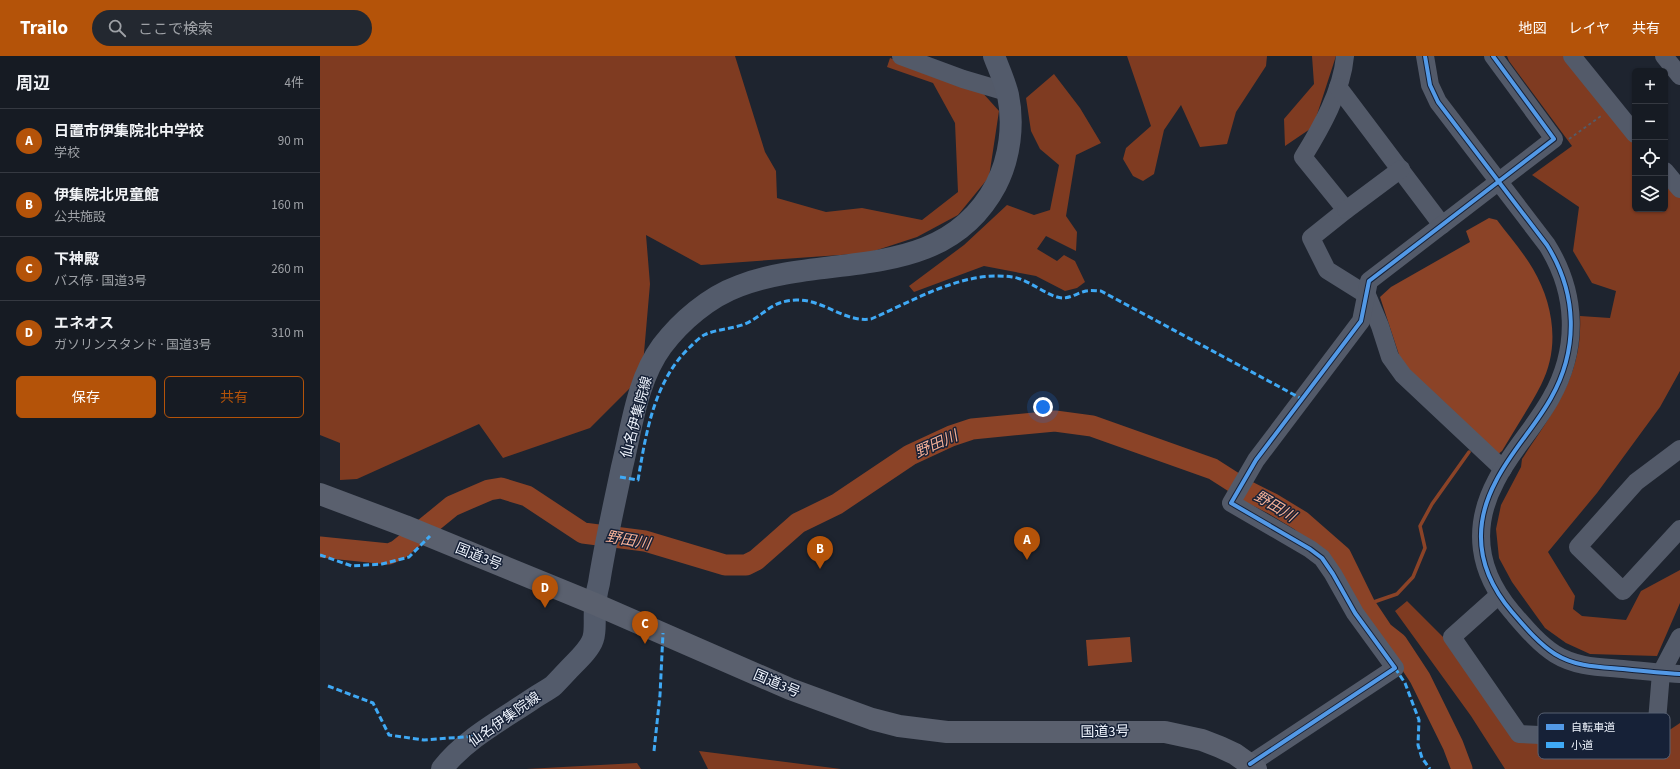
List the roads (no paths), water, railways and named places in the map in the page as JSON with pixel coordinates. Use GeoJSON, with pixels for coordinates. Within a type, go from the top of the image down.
{"type":"FeatureCollection","features":[{"type":"Feature","properties":{"kind":"highway","name":"国道3号"},"geometry":{"type":"LineString","coordinates":[[320,494],[405,526],[595,604],[790,689],[846,710],[899,726],[947,732],[1165,732],[1202,740],[1220,747],[1253,766]]}},
{"type":"Feature","properties":{"kind":"main road","name":"仙名伊集院線"},"geometry":{"type":"LineString","coordinates":[[442,769],[476,736],[552,686],[583,654],[593,639],[595,604],[604,548],[636,404],[652,363],[672,334],[700,308],[737,286],[782,274],[895,258],[930,247],[956,233],[976,215],[984,204],[998,181],[1005,164],[1010,127],[1010,110],[1007,92],[994,56]]}},
{"type":"Feature","properties":{"kind":"street"},"geometry":{"type":"LineString","coordinates":[[901,56],[963,79],[1007,92]]}},
{"type":"Feature","properties":{"kind":"street"},"geometry":{"type":"LineString","coordinates":[[1345,56],[1338,87],[1324,124],[1303,157],[1346,210]]}},
{"type":"Feature","properties":{"kind":"street"},"geometry":{"type":"LineString","coordinates":[[1425,56],[1430,85],[1438,102],[1554,257],[1569,299],[1572,326],[1569,350],[1562,376],[1554,393],[1496,481],[1483,516],[1482,555],[1489,577],[1498,596],[1533,635],[1555,654],[1584,666],[1680,674]]}},
{"type":"Feature","properties":{"kind":"street"},"geometry":{"type":"LineString","coordinates":[[1253,766],[1396,668],[1354,613],[1333,574],[1322,558],[1310,549],[1231,503],[1256,460],[1361,321],[1369,281],[1499,183],[1554,139],[1493,56]]}},
{"type":"Feature","properties":{"kind":"street"},"geometry":{"type":"LineString","coordinates":[[1572,56],[1632,130]]}},
{"type":"Feature","properties":{"kind":"street"},"geometry":{"type":"LineString","coordinates":[[1664,56],[1680,76]]}},
{"type":"Feature","properties":{"kind":"street"},"geometry":{"type":"LineString","coordinates":[[1338,87],[1442,225]]}},
{"type":"Feature","properties":{"kind":"street"},"geometry":{"type":"LineString","coordinates":[[1401,170],[1346,210],[1311,238],[1327,270],[1367,295],[1380,326],[1390,357],[1403,376],[1503,469]]}},
{"type":"Feature","properties":{"kind":"street"},"geometry":{"type":"LineString","coordinates":[[1668,175],[1680,189]]}},
{"type":"Feature","properties":{"kind":"street"},"geometry":{"type":"LineString","coordinates":[[1680,449],[1636,482],[1578,547],[1624,591],[1680,529]]}},
{"type":"Feature","properties":{"kind":"street"},"geometry":{"type":"LineString","coordinates":[[1498,596],[1452,637],[1519,734],[1538,735]]}},
{"type":"Feature","properties":{"kind":"street"},"geometry":{"type":"LineString","coordinates":[[1658,713],[1661,673],[1680,637]]}},
{"type":"Feature","properties":{"kind":"waterway","name":"野田川"},"geometry":{"type":"LineString","coordinates":[[320,547],[389,554],[398,550],[452,506],[489,490],[501,488],[527,496],[583,533],[645,541],[725,565],[746,565],[756,560],[798,523],[837,504],[910,455],[951,436],[972,429],[1055,421],[1092,426],[1213,469],[1249,492],[1273,504],[1301,521],[1341,556],[1365,605],[1383,632],[1397,643],[1420,678],[1453,745],[1462,769]]}},
{"type":"Feature","properties":{"kind":"waterway"},"geometry":{"type":"LineString","coordinates":[[1365,605],[1397,594],[1413,577],[1425,548],[1420,526],[1432,504],[1469,452]]}},
{"type":"Feature","properties":{"kind":"place","name":"日置市伊集院北中学校"},"geometry":{"type":"Point","coordinates":[1027,560]}},
{"type":"Feature","properties":{"kind":"place","name":"伊集院北児童館"},"geometry":{"type":"Point","coordinates":[820,569]}},
{"type":"Feature","properties":{"kind":"place","name":"エネオス"},"geometry":{"type":"Point","coordinates":[545,608]}},
{"type":"Feature","properties":{"kind":"place","name":"下神殿"},"geometry":{"type":"Point","coordinates":[645,644]}}]}
